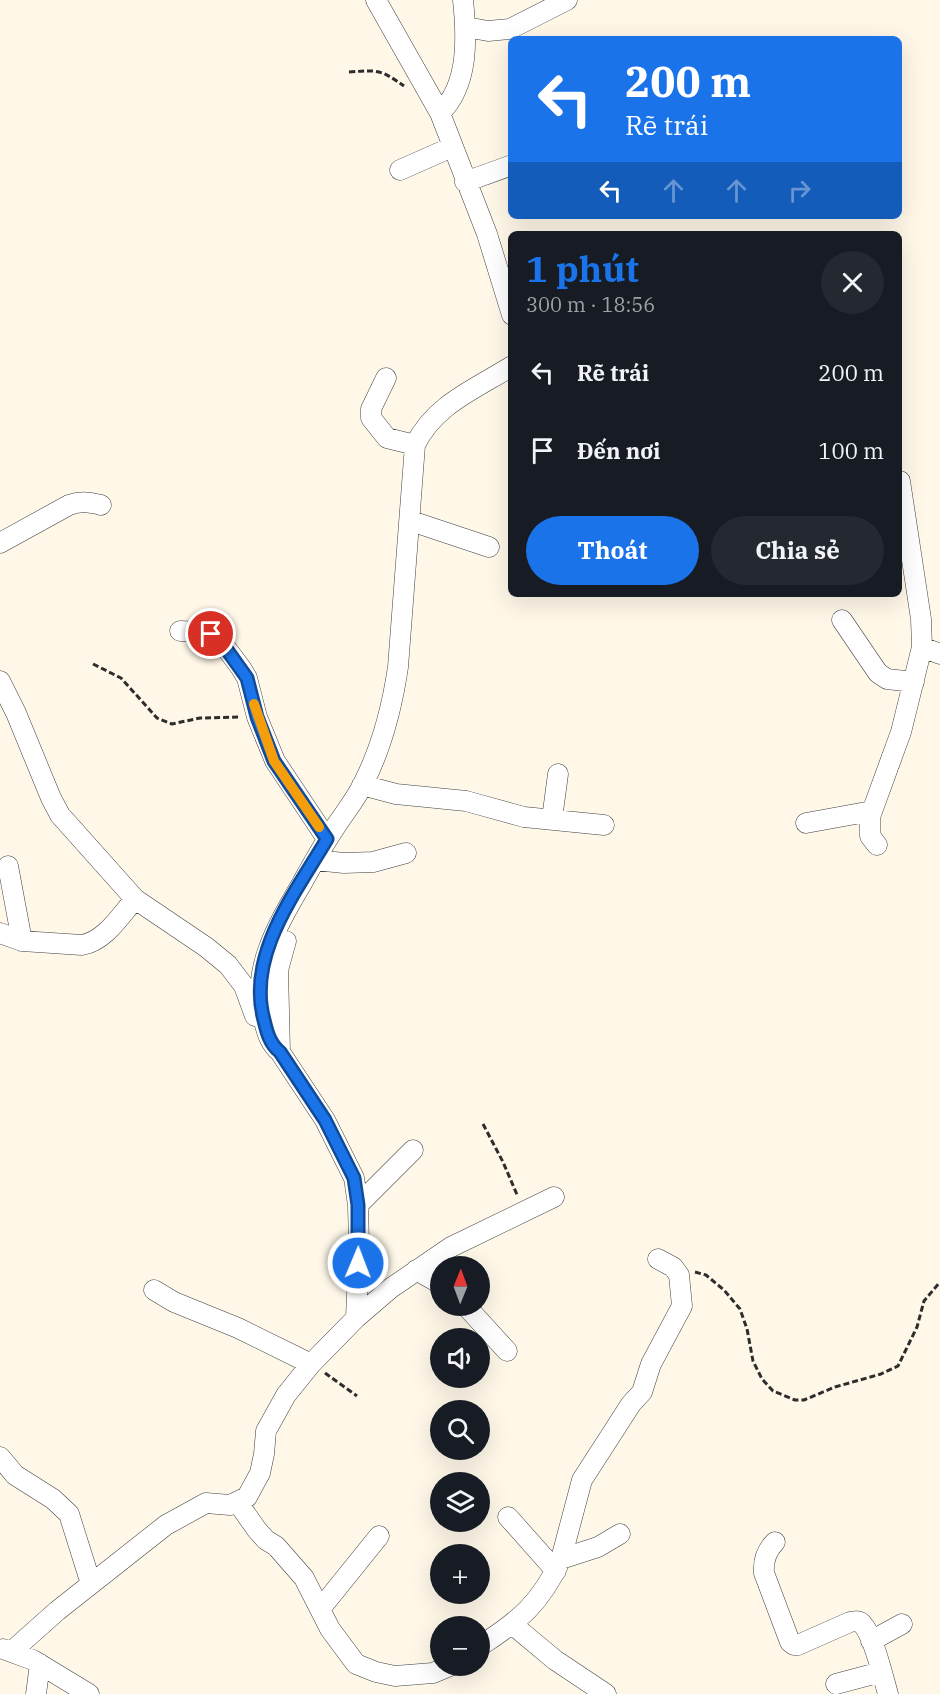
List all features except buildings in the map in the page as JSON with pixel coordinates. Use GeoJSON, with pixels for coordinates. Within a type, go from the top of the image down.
{"type":"FeatureCollection","features":[{"type":"Feature","properties":{"kind":"street"},"geometry":{"type":"LineString","coordinates":[[376,0],[440,113],[487,234],[508,302]]}},
{"type":"Feature","properties":{"kind":"street"},"geometry":{"type":"LineString","coordinates":[[440,113],[453,98],[465,50],[466,27],[463,0]]}},
{"type":"Feature","properties":{"kind":"street"},"geometry":{"type":"LineString","coordinates":[[466,27],[488,31],[510,29],[567,0]]}},
{"type":"Feature","properties":{"kind":"street"},"geometry":{"type":"LineString","coordinates":[[400,170],[452,147]]}},
{"type":"Feature","properties":{"kind":"street"},"geometry":{"type":"LineString","coordinates":[[465,182],[508,166]]}},
{"type":"Feature","properties":{"kind":"street"},"geometry":{"type":"LineString","coordinates":[[277,1049],[262,1016],[259,990],[263,967],[275,928],[327,839],[363,785],[379,747],[392,704],[399,657],[415,445],[421,433],[442,409],[508,368]]}},
{"type":"Feature","properties":{"kind":"street"},"geometry":{"type":"LineString","coordinates":[[386,378],[371,409],[371,418],[387,438],[415,445]]}},
{"type":"Feature","properties":{"kind":"street"},"geometry":{"type":"LineString","coordinates":[[877,845],[870,836],[872,811],[901,732],[914,682],[931,650],[921,619],[902,494]]}},
{"type":"Feature","properties":{"kind":"street"},"geometry":{"type":"LineString","coordinates":[[0,543],[78,501],[101,505]]}},
{"type":"Feature","properties":{"kind":"street"},"geometry":{"type":"LineString","coordinates":[[411,521],[489,547]]}},
{"type":"Feature","properties":{"kind":"street"},"geometry":{"type":"LineString","coordinates":[[842,620],[878,673],[887,679],[914,682]]}},
{"type":"Feature","properties":{"kind":"street"},"geometry":{"type":"LineString","coordinates":[[180,631],[202,632],[217,636],[247,678],[257,717],[274,761],[327,839]]}},
{"type":"Feature","properties":{"kind":"street"},"geometry":{"type":"LineString","coordinates":[[0,681],[60,815],[135,899],[228,964],[244,986],[258,1026],[277,1049],[325,1120],[354,1178],[358,1205],[356,1318]]}},
{"type":"Feature","properties":{"kind":"street"},"geometry":{"type":"LineString","coordinates":[[552,819],[558,774]]}},
{"type":"Feature","properties":{"kind":"street"},"geometry":{"type":"LineString","coordinates":[[363,785],[396,794],[466,801],[517,816],[604,825]]}},
{"type":"Feature","properties":{"kind":"street"},"geometry":{"type":"LineString","coordinates":[[806,823],[872,811]]}},
{"type":"Feature","properties":{"kind":"street"},"geometry":{"type":"LineString","coordinates":[[315,860],[344,863],[373,862],[405,853]]}},
{"type":"Feature","properties":{"kind":"street"},"geometry":{"type":"LineString","coordinates":[[8,866],[22,941]]}},
{"type":"Feature","properties":{"kind":"street"},"geometry":{"type":"LineString","coordinates":[[0,933],[22,941],[90,944],[102,936],[135,899]]}},
{"type":"Feature","properties":{"kind":"street"},"geometry":{"type":"LineString","coordinates":[[277,1049],[278,970],[286,941]]}},
{"type":"Feature","properties":{"kind":"street"},"geometry":{"type":"LineString","coordinates":[[358,1205],[413,1150]]}},
{"type":"Feature","properties":{"kind":"street"},"geometry":{"type":"LineString","coordinates":[[230,1505],[247,1497],[255,1484],[264,1454],[266,1431],[286,1395],[311,1364],[373,1301],[451,1247],[554,1197]]}},
{"type":"Feature","properties":{"kind":"street"},"geometry":{"type":"LineString","coordinates":[[490,1640],[513,1625],[540,1596],[558,1565],[582,1480],[631,1404],[642,1392],[651,1364],[682,1306],[679,1275],[673,1267],[658,1259]]}},
{"type":"Feature","properties":{"kind":"street"},"geometry":{"type":"LineString","coordinates":[[416,1270],[430,1278]]}},
{"type":"Feature","properties":{"kind":"street"},"geometry":{"type":"LineString","coordinates":[[154,1290],[174,1302],[238,1328],[311,1364]]}},
{"type":"Feature","properties":{"kind":"street"},"geometry":{"type":"LineString","coordinates":[[475,1316],[507,1352]]}},
{"type":"Feature","properties":{"kind":"street"},"geometry":{"type":"LineString","coordinates":[[0,1457],[15,1475],[63,1507],[69,1514],[91,1584]]}},
{"type":"Feature","properties":{"kind":"street"},"geometry":{"type":"LineString","coordinates":[[6,1651],[166,1525],[206,1503],[230,1505],[238,1503],[256,1530],[285,1555],[304,1578],[330,1629],[356,1664],[395,1676],[430,1673]]}},
{"type":"Feature","properties":{"kind":"street"},"geometry":{"type":"LineString","coordinates":[[508,1517],[558,1565]]}},
{"type":"Feature","properties":{"kind":"street"},"geometry":{"type":"LineString","coordinates":[[558,1565],[620,1534]]}},
{"type":"Feature","properties":{"kind":"street"},"geometry":{"type":"LineString","coordinates":[[321,1608],[379,1536]]}},
{"type":"Feature","properties":{"kind":"street"},"geometry":{"type":"LineString","coordinates":[[775,1542],[769,1548],[765,1558],[764,1573],[790,1642],[798,1645],[850,1622],[858,1621],[863,1624],[871,1641],[888,1694]]}},
{"type":"Feature","properties":{"kind":"street"},"geometry":{"type":"LineString","coordinates":[[871,1641],[902,1624]]}},
{"type":"Feature","properties":{"kind":"street"},"geometry":{"type":"LineString","coordinates":[[513,1625],[555,1660],[606,1694]]}},
{"type":"Feature","properties":{"kind":"street"},"geometry":{"type":"LineString","coordinates":[[6,1651],[40,1664],[88,1694]]}},
{"type":"Feature","properties":{"kind":"street"},"geometry":{"type":"LineString","coordinates":[[36,1694],[40,1664]]}},
{"type":"Feature","properties":{"kind":"street"},"geometry":{"type":"LineString","coordinates":[[836,1684],[881,1672]]}},
{"type":"Feature","properties":{"kind":"path"},"geometry":{"type":"LineString","coordinates":[[349,72],[380,70],[406,87]]}},
{"type":"Feature","properties":{"kind":"path"},"geometry":{"type":"LineString","coordinates":[[93,664],[121,678],[157,718],[164,722],[177,723],[223,716],[257,717]]}},
{"type":"Feature","properties":{"kind":"path"},"geometry":{"type":"LineString","coordinates":[[483,1124],[504,1162],[524,1212]]}},
{"type":"Feature","properties":{"kind":"path"},"geometry":{"type":"LineString","coordinates":[[679,1275],[695,1272],[706,1275],[724,1290],[743,1315],[753,1361],[762,1379],[773,1391],[795,1400],[804,1400],[898,1366],[917,1327],[924,1301],[940,1282]]}},
{"type":"Feature","properties":{"kind":"path"},"geometry":{"type":"LineString","coordinates":[[311,1364],[357,1396]]}},
{"type":"Feature","properties":{"kind":"slow traffic"},"geometry":{"type":"LineString","coordinates":[[254,704],[274,761],[319,827]]}},
{"type":"Feature","properties":{"kind":"route"},"geometry":{"type":"LineString","coordinates":[[211,634],[217,636],[247,678],[257,717],[274,761],[327,839],[275,928],[259,990],[262,1016],[273,1047],[280,1052],[325,1120],[354,1178],[358,1205],[358,1263]]}}]}
